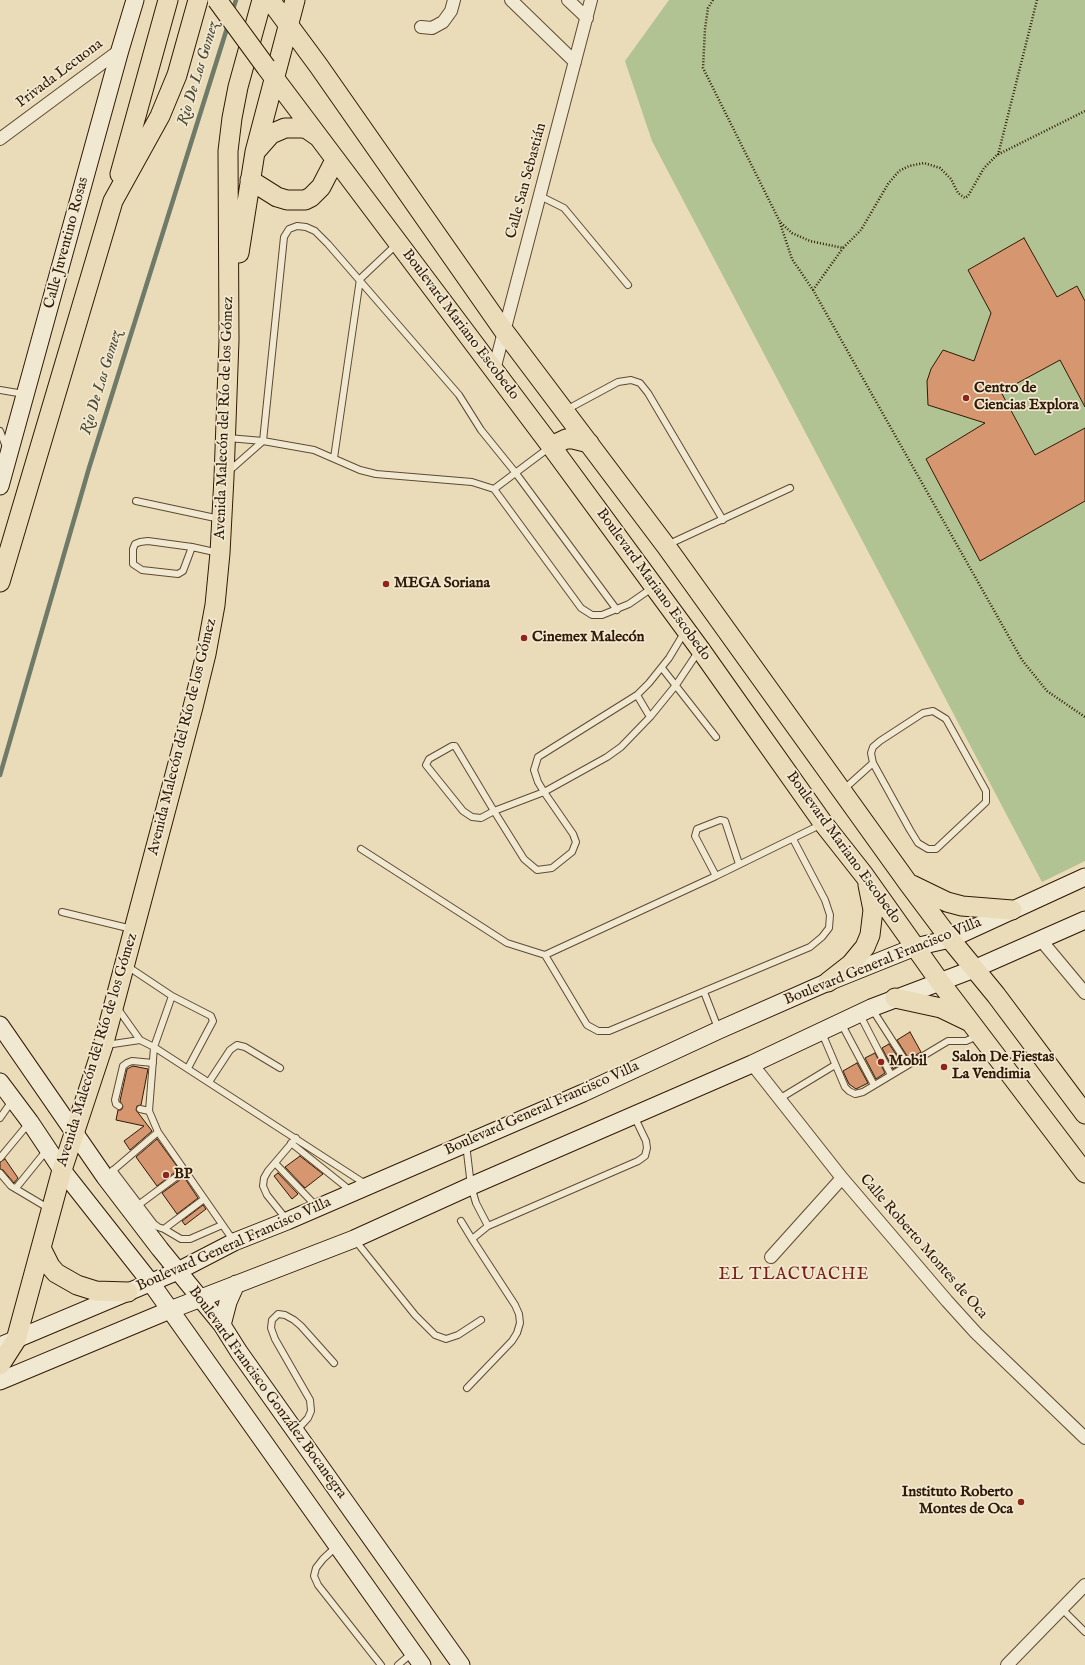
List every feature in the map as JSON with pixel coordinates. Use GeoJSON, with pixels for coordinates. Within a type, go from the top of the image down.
{"type":"FeatureCollection","features":[{"type":"Feature","properties":{"kind":"main road","name":"Calle Juventino Rosas"},"geometry":{"type":"LineString","coordinates":[[0,486],[8,452],[135,0]]}},
{"type":"Feature","properties":{"kind":"main road"},"geometry":{"type":"LineString","coordinates":[[0,582],[113,201],[168,0]]}},
{"type":"Feature","properties":{"kind":"main road"},"geometry":{"type":"LineString","coordinates":[[113,201],[160,116],[177,75],[198,0]]}},
{"type":"Feature","properties":{"kind":"main road","name":"Boulevard Mariano Escobedo"},"geometry":{"type":"LineString","coordinates":[[217,0],[335,160],[551,446],[700,649],[823,823],[864,875],[940,982],[1085,1173]]}},
{"type":"Feature","properties":{"kind":"main road","name":"Avenida Malecón del Río de los Gómez"},"geometry":{"type":"LineString","coordinates":[[0,1365],[41,1248],[73,1133],[103,1046],[206,654],[215,605],[220,553],[224,477],[229,340],[228,151],[238,87],[262,0]]}},
{"type":"Feature","properties":{"kind":"main road"},"geometry":{"type":"LineString","coordinates":[[270,0],[318,65],[504,331],[666,546],[950,939],[1085,1114]]}},
{"type":"Feature","properties":{"kind":"main road"},"geometry":{"type":"LineString","coordinates":[[229,340],[241,233],[270,72],[285,20],[295,0]]}},
{"type":"Feature","properties":{"kind":"main road"},"geometry":{"type":"LineString","coordinates":[[298,0],[304,29],[318,65]]}},
{"type":"Feature","properties":{"kind":"main road"},"geometry":{"type":"LineString","coordinates":[[255,152],[271,134],[285,128],[293,127],[307,129],[321,139]]}},
{"type":"Feature","properties":{"kind":"main road"},"geometry":{"type":"LineString","coordinates":[[250,180],[277,197],[287,200],[305,200],[311,197],[321,187],[335,160]]}},
{"type":"Feature","properties":{"kind":"main road"},"geometry":{"type":"LineString","coordinates":[[551,446],[566,439],[589,443]]}},
{"type":"Feature","properties":{"kind":"main road"},"geometry":{"type":"LineString","coordinates":[[828,982],[860,954],[870,935],[872,923],[872,898],[864,875]]}},
{"type":"Feature","properties":{"kind":"main road","name":"Boulevard General Francisco Villa"},"geometry":{"type":"LineString","coordinates":[[8,1343],[178,1271],[234,1242],[287,1221],[583,1093],[719,1030],[828,982],[915,946],[950,939],[1085,877]]}},
{"type":"Feature","properties":{"kind":"main road"},"geometry":{"type":"LineString","coordinates":[[908,882],[947,902],[962,906],[1012,910]]}},
{"type":"Feature","properties":{"kind":"main road"},"geometry":{"type":"LineString","coordinates":[[0,1381],[170,1310],[354,1239],[471,1186],[752,1064],[865,1011],[974,969],[1085,920]]}},
{"type":"Feature","properties":{"kind":"main road"},"geometry":{"type":"LineString","coordinates":[[896,998],[941,1008],[977,1029]]}},
{"type":"Feature","properties":{"kind":"main road","name":"Boulevard Francisco González Bocanegra"},"geometry":{"type":"LineString","coordinates":[[0,1025],[73,1133],[109,1174],[135,1208],[178,1271],[222,1325],[239,1352],[461,1665]]}},
{"type":"Feature","properties":{"kind":"main road","name":"Boulevard Francisco González Bocanegra"},"geometry":{"type":"LineString","coordinates":[[0,1082],[30,1122],[62,1170],[151,1283],[418,1658]]}},
{"type":"Feature","properties":{"kind":"main road"},"geometry":{"type":"LineString","coordinates":[[41,1248],[56,1273],[77,1286],[96,1291],[128,1292]]}},
{"type":"Feature","properties":{"kind":"main road"},"geometry":{"type":"LineString","coordinates":[[222,1325],[228,1302],[236,1284]]}},
{"type":"Feature","properties":{"kind":"street"},"geometry":{"type":"LineString","coordinates":[[421,27],[432,28],[443,22],[451,12],[454,0]]}},
{"type":"Feature","properties":{"kind":"street"},"geometry":{"type":"LineString","coordinates":[[511,0],[575,62]]}},
{"type":"Feature","properties":{"kind":"street"},"geometry":{"type":"LineString","coordinates":[[568,0],[587,18]]}},
{"type":"Feature","properties":{"kind":"street","name":"Calle San Sebastián"},"geometry":{"type":"LineString","coordinates":[[494,370],[591,0]]}},
{"type":"Feature","properties":{"kind":"street","name":"Privada Lecuona"},"geometry":{"type":"LineString","coordinates":[[0,139],[120,50]]}},
{"type":"Feature","properties":{"kind":"street"},"geometry":{"type":"LineString","coordinates":[[1040,939],[1085,993]]}},
{"type":"Feature","properties":{"kind":"street","name":"Calle Roberto Montes de Oca"},"geometry":{"type":"LineString","coordinates":[[752,1064],[842,1178],[976,1333],[1085,1438]]}},
{"type":"Feature","properties":{"kind":"street"},"geometry":{"type":"LineString","coordinates":[[770,1257],[842,1178]]}},
{"type":"Feature","properties":{"kind":"street"},"geometry":{"type":"LineString","coordinates":[[1008,1665],[1085,1585]]}},
{"type":"Feature","properties":{"kind":"lane"},"geometry":{"type":"LineString","coordinates":[[540,196],[564,208],[628,285]]}},
{"type":"Feature","properties":{"kind":"lane"},"geometry":{"type":"LineString","coordinates":[[224,477],[239,461],[263,441],[284,237],[289,229],[297,226],[306,227],[315,231],[360,279],[458,395],[481,430],[515,472],[617,610]]}},
{"type":"Feature","properties":{"kind":"lane"},"geometry":{"type":"LineString","coordinates":[[334,458],[360,279],[398,243]]}},
{"type":"Feature","properties":{"kind":"lane"},"geometry":{"type":"LineString","coordinates":[[565,411],[618,382],[630,380],[640,383],[648,393],[722,520]]}},
{"type":"Feature","properties":{"kind":"lane"},"geometry":{"type":"LineString","coordinates":[[0,390],[25,394]]}},
{"type":"Feature","properties":{"kind":"lane"},"geometry":{"type":"LineString","coordinates":[[0,432],[8,452]]}},
{"type":"Feature","properties":{"kind":"lane"},"geometry":{"type":"LineString","coordinates":[[225,437],[263,441],[314,450],[360,470],[376,474],[472,482],[494,489],[581,608],[592,615],[602,615],[617,610],[655,587]]}},
{"type":"Feature","properties":{"kind":"lane"},"geometry":{"type":"LineString","coordinates":[[494,489],[551,446]]}},
{"type":"Feature","properties":{"kind":"lane"},"geometry":{"type":"LineString","coordinates":[[666,546],[790,488]]}},
{"type":"Feature","properties":{"kind":"lane"},"geometry":{"type":"LineString","coordinates":[[136,501],[222,519]]}},
{"type":"Feature","properties":{"kind":"lane"},"geometry":{"type":"LineString","coordinates":[[192,546],[183,571],[178,574],[142,570],[133,564],[133,549],[135,544],[140,542],[148,541],[192,546],[220,553]]}},
{"type":"Feature","properties":{"kind":"lane"},"geometry":{"type":"LineString","coordinates":[[685,630],[670,658],[637,695],[538,757],[534,770],[544,792],[574,834],[576,842],[572,852],[552,868],[537,870],[524,859],[494,811],[455,746],[452,746],[429,759],[426,766],[463,811],[472,817],[481,818],[494,811],[544,792],[607,757],[621,747],[650,717],[676,685],[700,649]]}},
{"type":"Feature","properties":{"kind":"lane"},"geometry":{"type":"LineString","coordinates":[[662,668],[716,737]]}},
{"type":"Feature","properties":{"kind":"lane"},"geometry":{"type":"LineString","coordinates":[[637,695],[650,717]]}},
{"type":"Feature","properties":{"kind":"lane"},"geometry":{"type":"LineString","coordinates":[[933,711],[946,719],[986,792],[986,802],[936,849],[928,849],[918,843],[873,763],[871,753],[873,747],[923,713],[933,711]]}},
{"type":"Feature","properties":{"kind":"lane"},"geometry":{"type":"LineString","coordinates":[[843,790],[873,763]]}},
{"type":"Feature","properties":{"kind":"lane"},"geometry":{"type":"LineString","coordinates":[[716,876],[695,836],[697,829],[720,820],[725,821],[739,864]]}},
{"type":"Feature","properties":{"kind":"lane"},"geometry":{"type":"LineString","coordinates":[[545,955],[716,876],[823,823]]}},
{"type":"Feature","properties":{"kind":"lane"},"geometry":{"type":"LineString","coordinates":[[362,849],[507,943],[545,955],[587,1025],[598,1031],[609,1031],[810,947],[822,938],[829,928],[830,914],[825,900],[792,839]]}},
{"type":"Feature","properties":{"kind":"lane"},"geometry":{"type":"LineString","coordinates":[[62,912],[134,930]]}},
{"type":"Feature","properties":{"kind":"lane"},"geometry":{"type":"LineString","coordinates":[[124,964],[172,996],[211,1016],[213,1021],[188,1068]]}},
{"type":"Feature","properties":{"kind":"lane"},"geometry":{"type":"LineString","coordinates":[[704,992],[719,1030]]}},
{"type":"Feature","properties":{"kind":"lane"},"geometry":{"type":"LineString","coordinates":[[172,996],[154,1047],[149,1111],[158,1132],[234,1242]]}},
{"type":"Feature","properties":{"kind":"lane"},"geometry":{"type":"LineString","coordinates":[[114,1003],[140,1040],[188,1068],[294,1141],[368,1186]]}},
{"type":"Feature","properties":{"kind":"lane"},"geometry":{"type":"LineString","coordinates":[[865,1011],[908,1065]]}},
{"type":"Feature","properties":{"kind":"lane"},"geometry":{"type":"LineString","coordinates":[[865,1011],[892,1075]]}},
{"type":"Feature","properties":{"kind":"lane"},"geometry":{"type":"LineString","coordinates":[[841,1023],[874,1085]]}},
{"type":"Feature","properties":{"kind":"lane"},"geometry":{"type":"LineString","coordinates":[[821,1032],[845,1087],[855,1094],[863,1092],[948,1041],[966,1041],[977,1029]]}},
{"type":"Feature","properties":{"kind":"lane"},"geometry":{"type":"LineString","coordinates":[[103,1046],[140,1040]]}},
{"type":"Feature","properties":{"kind":"lane"},"geometry":{"type":"LineString","coordinates":[[209,1082],[230,1050],[237,1045],[245,1047],[280,1068]]}},
{"type":"Feature","properties":{"kind":"lane"},"geometry":{"type":"LineString","coordinates":[[119,1106],[116,1104],[115,1100],[123,1066],[127,1062],[132,1061],[153,1064]]}},
{"type":"Feature","properties":{"kind":"lane"},"geometry":{"type":"LineString","coordinates":[[779,1099],[835,1065]]}},
{"type":"Feature","properties":{"kind":"lane"},"geometry":{"type":"LineString","coordinates":[[0,1118],[13,1099]]}},
{"type":"Feature","properties":{"kind":"lane"},"geometry":{"type":"LineString","coordinates":[[140,1109],[149,1111]]}},
{"type":"Feature","properties":{"kind":"lane"},"geometry":{"type":"LineString","coordinates":[[472,1239],[488,1226],[638,1161],[645,1156],[648,1148],[634,1116]]}},
{"type":"Feature","properties":{"kind":"lane"},"geometry":{"type":"LineString","coordinates":[[0,1158],[30,1122]]}},
{"type":"Feature","properties":{"kind":"lane"},"geometry":{"type":"LineString","coordinates":[[109,1174],[158,1132]]}},
{"type":"Feature","properties":{"kind":"lane"},"geometry":{"type":"LineString","coordinates":[[287,1221],[267,1195],[263,1186],[264,1178],[268,1171],[294,1141]]}},
{"type":"Feature","properties":{"kind":"lane"},"geometry":{"type":"LineString","coordinates":[[294,1141],[353,1192]]}},
{"type":"Feature","properties":{"kind":"lane"},"geometry":{"type":"LineString","coordinates":[[466,1143],[471,1186],[476,1202],[488,1226]]}},
{"type":"Feature","properties":{"kind":"lane"},"geometry":{"type":"LineString","coordinates":[[16,1188],[48,1149]]}},
{"type":"Feature","properties":{"kind":"lane"},"geometry":{"type":"LineString","coordinates":[[274,1163],[318,1207]]}},
{"type":"Feature","properties":{"kind":"lane"},"geometry":{"type":"LineString","coordinates":[[184,1171],[135,1208],[154,1224],[181,1239],[190,1239],[222,1225]]}},
{"type":"Feature","properties":{"kind":"lane"},"geometry":{"type":"LineString","coordinates":[[0,1173],[12,1186],[52,1210]]}},
{"type":"Feature","properties":{"kind":"lane"},"geometry":{"type":"LineString","coordinates":[[164,1229],[204,1199]]}},
{"type":"Feature","properties":{"kind":"lane"},"geometry":{"type":"LineString","coordinates":[[461,1221],[515,1305],[519,1314],[520,1323],[517,1333],[512,1341],[467,1388]]}},
{"type":"Feature","properties":{"kind":"lane"},"geometry":{"type":"LineString","coordinates":[[354,1239],[415,1315],[435,1336],[446,1339],[458,1335],[481,1320]]}},
{"type":"Feature","properties":{"kind":"lane"},"geometry":{"type":"LineString","coordinates":[[296,1431],[308,1418],[311,1411],[310,1400],[275,1339],[271,1328],[272,1320],[278,1314],[285,1315],[294,1320],[334,1363]]}},
{"type":"Feature","properties":{"kind":"lane"},"geometry":{"type":"LineString","coordinates":[[338,1546],[323,1559],[316,1568],[314,1576],[318,1585],[381,1665]]}},
{"type":"Feature","properties":{"kind":"lane"},"geometry":{"type":"LineString","coordinates":[[1062,1609],[1085,1632]]}},
{"type":"Feature","properties":{"kind":"lane"},"geometry":{"type":"LineString","coordinates":[[398,1665],[418,1658]]}},
{"type":"Feature","properties":{"kind":"path"},"geometry":{"type":"LineString","coordinates":[[712,0],[708,8],[705,29],[703,68],[780,222],[792,259],[813,290],[1022,660],[1047,691],[1085,717]]}},
{"type":"Feature","properties":{"kind":"path"},"geometry":{"type":"LineString","coordinates":[[998,155],[1037,0]]}},
{"type":"Feature","properties":{"kind":"path"},"geometry":{"type":"LineString","coordinates":[[813,290],[828,272],[843,248],[861,230],[888,184],[899,171],[910,166],[924,163],[940,168],[951,179],[958,193],[965,198],[968,196],[984,168],[998,155],[1085,111]]}},
{"type":"Feature","properties":{"kind":"path"},"geometry":{"type":"LineString","coordinates":[[780,222],[792,233],[810,241],[843,248]]}},
{"type":"Feature","properties":{"kind":"green space","name":"Centro de Ciencias Explora"},"geometry":{"type":"Polygon","coordinates":[[[669,0],[1085,0],[1085,861],[1042,882],[652,141],[625,61],[669,0]]]}},
{"type":"Feature","properties":{"kind":"building","name":"Centro de Ciencias Explora"},"geometry":{"type":"Polygon","coordinates":[[[1024,238],[1057,297],[1077,286],[1085,301],[1085,407],[1060,360],[1001,392],[1035,455],[1085,428],[1085,501],[980,561],[926,459],[985,423],[928,405],[927,381],[931,369],[943,350],[974,361],[991,313],[968,270],[1024,238]]]}},
{"type":"Feature","properties":{"kind":"building"},"geometry":{"type":"Polygon","coordinates":[[[910,1032],[921,1052],[909,1059],[897,1040],[910,1032]]]}},
{"type":"Feature","properties":{"kind":"building"},"geometry":{"type":"Polygon","coordinates":[[[889,1044],[902,1063],[893,1069],[882,1048],[889,1044]]]}},
{"type":"Feature","properties":{"kind":"building"},"geometry":{"type":"Polygon","coordinates":[[[875,1053],[885,1073],[876,1079],[865,1058],[875,1053]]]}},
{"type":"Feature","properties":{"kind":"building"},"geometry":{"type":"Polygon","coordinates":[[[857,1063],[868,1083],[856,1089],[849,1084],[843,1071],[857,1063]]]}},
{"type":"Feature","properties":{"kind":"building"},"geometry":{"type":"Polygon","coordinates":[[[133,1066],[148,1069],[141,1105],[137,1106],[136,1110],[152,1131],[130,1150],[124,1141],[144,1126],[116,1120],[118,1110],[121,1110],[123,1107],[120,1101],[127,1069],[133,1066]]]}},
{"type":"Feature","properties":{"kind":"building"},"geometry":{"type":"Polygon","coordinates":[[[157,1139],[179,1169],[157,1186],[136,1157],[157,1139]]]}},
{"type":"Feature","properties":{"kind":"building"},"geometry":{"type":"Polygon","coordinates":[[[300,1156],[323,1174],[305,1188],[285,1167],[300,1156]]]}},
{"type":"Feature","properties":{"kind":"building"},"geometry":{"type":"Polygon","coordinates":[[[5,1159],[18,1178],[14,1183],[3,1170],[0,1169],[0,1162],[5,1159]]]}},
{"type":"Feature","properties":{"kind":"building"},"geometry":{"type":"Polygon","coordinates":[[[278,1173],[298,1194],[292,1199],[274,1176],[278,1173]]]}},
{"type":"Feature","properties":{"kind":"building"},"geometry":{"type":"Polygon","coordinates":[[[184,1177],[198,1198],[177,1214],[162,1193],[184,1177]]]}},
{"type":"Feature","properties":{"kind":"building"},"geometry":{"type":"Polygon","coordinates":[[[203,1205],[206,1209],[185,1225],[182,1221],[203,1205]]]}},
{"type":"Feature","properties":{"kind":"waterway","name":"Rio De Los Gomez"},"geometry":{"type":"LineString","coordinates":[[232,12],[236,0]]}},
{"type":"Feature","properties":{"kind":"waterway","name":"Rio De Los Gomez"},"geometry":{"type":"LineString","coordinates":[[0,775],[89,468],[228,25]]}},
{"type":"Feature","properties":{"kind":"place","name":"Centro de Ciencias Explora"},"geometry":{"type":"Point","coordinates":[966,398]}},
{"type":"Feature","properties":{"kind":"place","name":"MEGA Soriana"},"geometry":{"type":"Point","coordinates":[386,584]}},
{"type":"Feature","properties":{"kind":"place","name":"Cinemex Malecón"},"geometry":{"type":"Point","coordinates":[524,638]}},
{"type":"Feature","properties":{"kind":"place","name":"Mobil"},"geometry":{"type":"Point","coordinates":[881,1062]}},
{"type":"Feature","properties":{"kind":"place","name":"Salon De Fiestas La Vendimia"},"geometry":{"type":"Point","coordinates":[944,1067]}},
{"type":"Feature","properties":{"kind":"place","name":"BP"},"geometry":{"type":"Point","coordinates":[166,1175]}},
{"type":"Feature","properties":{"kind":"place","name":"Instituto Roberto Montes de Oca"},"geometry":{"type":"Point","coordinates":[1021,1502]}},
{"type":"Feature","properties":{"kind":"district","name":"EL TLACUACHE"},"geometry":{"type":"Point","coordinates":[794,1276]}}]}
